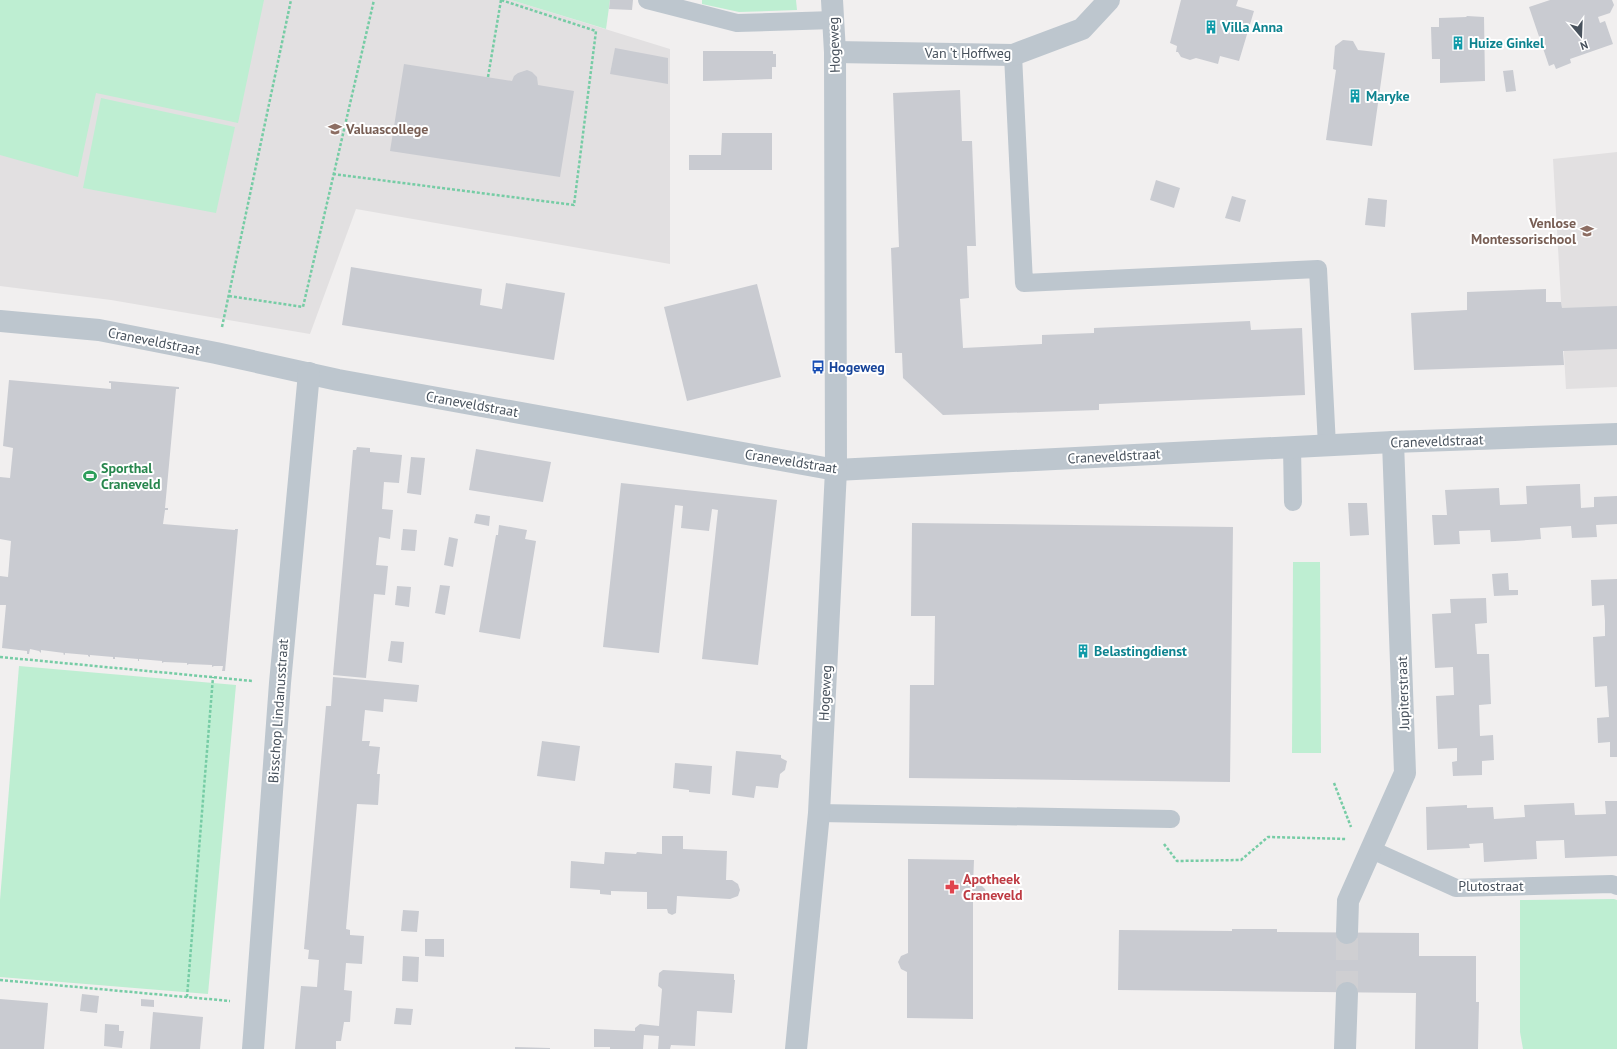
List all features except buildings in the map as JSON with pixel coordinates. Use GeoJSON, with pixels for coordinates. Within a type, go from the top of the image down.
{"type":"FeatureCollection","features":[{"type":"Feature","properties":{"kind":"street","name":"Van 't Hoffweg"},"geometry":{"type":"LineString","coordinates":[[835,52],[1014,55],[1082,29],[1110,0]]}},
{"type":"Feature","properties":{"kind":"street","name":"Hogeweg"},"geometry":{"type":"LineString","coordinates":[[796,1049],[819,813],[836,470],[835,52],[833,10]]}},
{"type":"Feature","properties":{"kind":"street","name":"Craneveldstraat"},"geometry":{"type":"LineString","coordinates":[[0,321],[99,330],[309,373],[836,470],[1393,442],[1617,434]]}},
{"type":"Feature","properties":{"kind":"street","name":"Bisschop Lindanusstraat"},"geometry":{"type":"LineString","coordinates":[[253,1049],[280,683],[309,373]]}},
{"type":"Feature","properties":{"kind":"street","name":"Jupiterstraat"},"geometry":{"type":"LineString","coordinates":[[1347,933],[1348,901],[1364,844],[1405,774],[1393,442]]}},
{"type":"Feature","properties":{"kind":"street"},"geometry":{"type":"LineString","coordinates":[[1345,1049],[1347,993]]}},
{"type":"Feature","properties":{"kind":"lane"},"geometry":{"type":"LineString","coordinates":[[647,0],[737,23],[833,10]]}},
{"type":"Feature","properties":{"kind":"lane"},"geometry":{"type":"LineString","coordinates":[[1014,55],[1024,283],[1318,269],[1327,446]]}},
{"type":"Feature","properties":{"kind":"lane"},"geometry":{"type":"LineString","coordinates":[[1292,447],[1293,502]]}},
{"type":"Feature","properties":{"kind":"lane"},"geometry":{"type":"LineString","coordinates":[[819,813],[1171,819]]}},
{"type":"Feature","properties":{"kind":"lane","name":"Plutostraat"},"geometry":{"type":"LineString","coordinates":[[1364,844],[1456,888],[1612,884],[1617,886]]}},
{"type":"Feature","properties":{"kind":"path"},"geometry":{"type":"LineString","coordinates":[[216,353],[291,0]]}},
{"type":"Feature","properties":{"kind":"path"},"geometry":{"type":"LineString","coordinates":[[228,296],[303,307],[374,0]]}},
{"type":"Feature","properties":{"kind":"path"},"geometry":{"type":"LineString","coordinates":[[333,174],[574,205],[596,31],[501,0],[488,77]]}},
{"type":"Feature","properties":{"kind":"path"},"geometry":{"type":"LineString","coordinates":[[0,657],[280,683]]}},
{"type":"Feature","properties":{"kind":"path"},"geometry":{"type":"LineString","coordinates":[[187,997],[213,677]]}},
{"type":"Feature","properties":{"kind":"path"},"geometry":{"type":"LineString","coordinates":[[1334,783],[1364,844]]}},
{"type":"Feature","properties":{"kind":"path"},"geometry":{"type":"LineString","coordinates":[[1147,818],[1176,861],[1241,860],[1268,837],[1364,844]]}},
{"type":"Feature","properties":{"kind":"path"},"geometry":{"type":"LineString","coordinates":[[0,980],[256,1004]]}},
{"type":"Feature","properties":{"kind":"shaded area","name":"Valuascollege"},"geometry":{"type":"Polygon","coordinates":[[[0,0],[511,0],[670,49],[670,264],[356,209],[310,334],[111,300],[0,286],[0,0]]]}},
{"type":"Feature","properties":{"kind":"shaded area","name":"Venlose Montessorischool"},"geometry":{"type":"Polygon","coordinates":[[[1617,152],[1617,387],[1566,389],[1553,159],[1617,152]]]}},
{"type":"Feature","properties":{"kind":"green space"},"geometry":{"type":"Polygon","coordinates":[[[0,0],[264,0],[238,123],[96,93],[78,177],[0,155],[0,0]]]}},
{"type":"Feature","properties":{"kind":"green space"},"geometry":{"type":"Polygon","coordinates":[[[511,0],[610,0],[606,29],[511,0]]]}},
{"type":"Feature","properties":{"kind":"green space"},"geometry":{"type":"Polygon","coordinates":[[[702,0],[796,0],[797,10],[739,12],[702,4],[702,0]]]}},
{"type":"Feature","properties":{"kind":"green space"},"geometry":{"type":"Polygon","coordinates":[[[101,98],[235,127],[216,213],[83,188],[101,98]]]}},
{"type":"Feature","properties":{"kind":"green space"},"geometry":{"type":"Polygon","coordinates":[[[1293,562],[1320,562],[1321,753],[1292,753],[1293,562]]]}},
{"type":"Feature","properties":{"kind":"green space"},"geometry":{"type":"Polygon","coordinates":[[[19,666],[236,685],[208,994],[0,977],[0,900],[19,666]]]}},
{"type":"Feature","properties":{"kind":"green space"},"geometry":{"type":"Polygon","coordinates":[[[1520,900],[1617,900],[1617,1049],[1523,1049],[1520,1032],[1520,900]]]}},
{"type":"Feature","properties":{"kind":"tunnel"},"geometry":{"type":"LineString","coordinates":[[1347,933],[1347,993]]}},
{"type":"Feature","properties":{"kind":"place","name":"Villa Anna"},"geometry":{"type":"Point","coordinates":[1211,27]}},
{"type":"Feature","properties":{"kind":"place","name":"Huize Ginkel"},"geometry":{"type":"Point","coordinates":[1458,43]}},
{"type":"Feature","properties":{"kind":"place","name":"Maryke"},"geometry":{"type":"Point","coordinates":[1355,96]}},
{"type":"Feature","properties":{"kind":"place","name":"Valuascollege"},"geometry":{"type":"Point","coordinates":[335,129]}},
{"type":"Feature","properties":{"kind":"place","name":"Venlose Montessorischool"},"geometry":{"type":"Point","coordinates":[1587,231]}},
{"type":"Feature","properties":{"kind":"place","name":"Hogeweg"},"geometry":{"type":"Point","coordinates":[818,367]}},
{"type":"Feature","properties":{"kind":"place","name":"Sporthal Craneveld"},"geometry":{"type":"Point","coordinates":[90,476]}},
{"type":"Feature","properties":{"kind":"place","name":"Belastingdienst"},"geometry":{"type":"Point","coordinates":[1083,651]}},
{"type":"Feature","properties":{"kind":"place","name":"Apotheek Craneveld"},"geometry":{"type":"Point","coordinates":[952,887]}}]}
